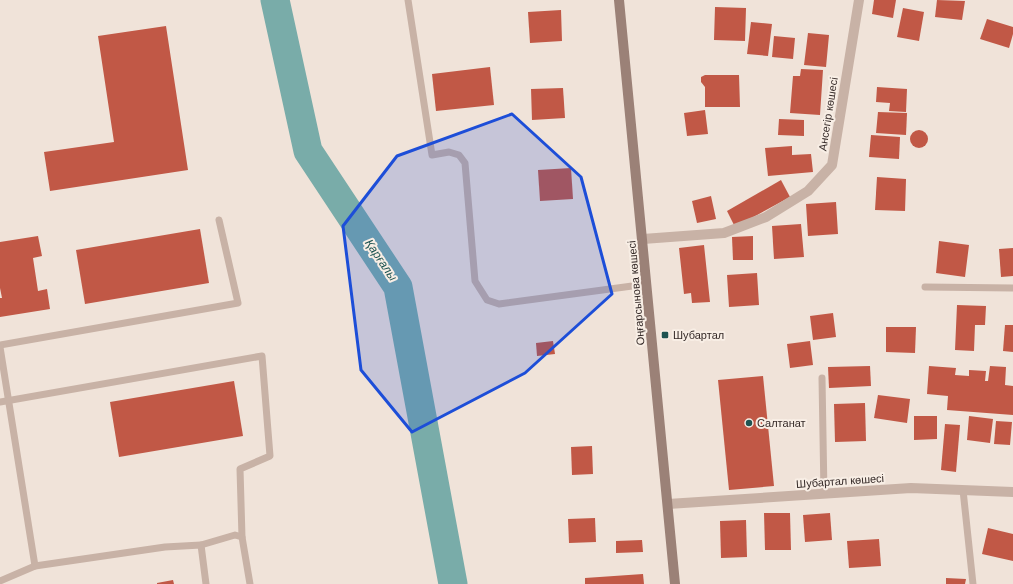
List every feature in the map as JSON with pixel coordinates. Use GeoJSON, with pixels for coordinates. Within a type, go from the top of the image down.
{"type":"FeatureCollection","features":[{"type":"Feature","properties":{"kind":"main road","name":"Оңғарсынова көшесі"},"geometry":{"type":"LineString","coordinates":[[620,0],[676,584]]}},
{"type":"Feature","properties":{"kind":"street","name":"Ансегір көшесі"},"geometry":{"type":"LineString","coordinates":[[643,239],[724,233],[766,217],[808,191],[832,165],[859,0]]}},
{"type":"Feature","properties":{"kind":"street","name":"Шубартал көшесі"},"geometry":{"type":"LineString","coordinates":[[668,504],[911,488],[1013,492]]}},
{"type":"Feature","properties":{"kind":"lane"},"geometry":{"type":"LineString","coordinates":[[408,0],[432,155],[449,152],[459,154],[465,162],[475,281],[488,300],[499,304],[647,284]]}},
{"type":"Feature","properties":{"kind":"lane"},"geometry":{"type":"LineString","coordinates":[[35,566],[0,346],[238,303],[219,220]]}},
{"type":"Feature","properties":{"kind":"lane"},"geometry":{"type":"LineString","coordinates":[[925,287],[1013,288]]}},
{"type":"Feature","properties":{"kind":"lane"},"geometry":{"type":"LineString","coordinates":[[0,402],[262,356],[270,456],[240,469],[242,537],[250,584]]}},
{"type":"Feature","properties":{"kind":"lane"},"geometry":{"type":"LineString","coordinates":[[822,378],[824,494]]}},
{"type":"Feature","properties":{"kind":"lane"},"geometry":{"type":"LineString","coordinates":[[963,490],[973,584]]}},
{"type":"Feature","properties":{"kind":"lane"},"geometry":{"type":"LineString","coordinates":[[0,581],[35,566],[165,546],[201,545],[235,535],[242,537]]}},
{"type":"Feature","properties":{"kind":"lane"},"geometry":{"type":"LineString","coordinates":[[201,545],[206,584]]}},
{"type":"Feature","properties":{"kind":"highlighted area"},"geometry":{"type":"Polygon","coordinates":[[[512,114],[581,177],[612,294],[525,373],[412,432],[361,370],[343,226],[397,156],[512,114]]]}},
{"type":"Feature","properties":{"kind":"building"},"geometry":{"type":"Polygon","coordinates":[[[874,0],[896,0],[893,18],[872,14],[874,0]]]}},
{"type":"Feature","properties":{"kind":"building"},"geometry":{"type":"Polygon","coordinates":[[[937,0],[965,1],[962,20],[935,17],[937,0]]]}},
{"type":"Feature","properties":{"kind":"building"},"geometry":{"type":"Polygon","coordinates":[[[715,7],[746,8],[745,41],[714,40],[715,7]]]}},
{"type":"Feature","properties":{"kind":"building"},"geometry":{"type":"Polygon","coordinates":[[[903,8],[924,12],[919,41],[897,37],[903,8]]]}},
{"type":"Feature","properties":{"kind":"building"},"geometry":{"type":"Polygon","coordinates":[[[561,10],[562,41],[530,43],[528,12],[561,10]]]}},
{"type":"Feature","properties":{"kind":"building"},"geometry":{"type":"Polygon","coordinates":[[[987,19],[1013,27],[1013,34],[1009,48],[980,39],[987,19]]]}},
{"type":"Feature","properties":{"kind":"building"},"geometry":{"type":"Polygon","coordinates":[[[751,22],[772,24],[768,56],[747,54],[751,22]]]}},
{"type":"Feature","properties":{"kind":"building"},"geometry":{"type":"Polygon","coordinates":[[[166,26],[188,170],[50,191],[44,152],[114,142],[98,36],[166,26]]]}},
{"type":"Feature","properties":{"kind":"building"},"geometry":{"type":"Polygon","coordinates":[[[808,33],[829,35],[826,67],[804,65],[808,33]]]}},
{"type":"Feature","properties":{"kind":"building"},"geometry":{"type":"Polygon","coordinates":[[[774,36],[795,38],[793,59],[772,57],[774,36]]]}},
{"type":"Feature","properties":{"kind":"building"},"geometry":{"type":"Polygon","coordinates":[[[490,67],[494,105],[436,111],[432,74],[490,67]]]}},
{"type":"Feature","properties":{"kind":"building"},"geometry":{"type":"Polygon","coordinates":[[[801,69],[823,70],[820,115],[790,113],[793,76],[800,76],[801,69]]]}},
{"type":"Feature","properties":{"kind":"building"},"geometry":{"type":"Polygon","coordinates":[[[705,75],[739,75],[740,107],[705,107],[705,87],[701,82],[701,77],[705,75]]]}},
{"type":"Feature","properties":{"kind":"building"},"geometry":{"type":"Polygon","coordinates":[[[877,87],[907,89],[906,112],[889,111],[890,103],[876,102],[877,87]]]}},
{"type":"Feature","properties":{"kind":"building"},"geometry":{"type":"Polygon","coordinates":[[[563,88],[565,118],[532,120],[531,89],[563,88]]]}},
{"type":"Feature","properties":{"kind":"building"},"geometry":{"type":"Polygon","coordinates":[[[705,110],[708,134],[687,136],[684,113],[705,110]]]}},
{"type":"Feature","properties":{"kind":"building"},"geometry":{"type":"Polygon","coordinates":[[[878,112],[907,113],[906,135],[876,133],[878,112]]]}},
{"type":"Feature","properties":{"kind":"building"},"geometry":{"type":"Polygon","coordinates":[[[779,119],[804,120],[804,136],[778,135],[779,119]]]}},
{"type":"Feature","properties":{"kind":"building"},"geometry":{"type":"Polygon","coordinates":[[[919,130],[925,133],[928,139],[925,145],[919,148],[913,145],[910,139],[913,133],[919,130]]]}},
{"type":"Feature","properties":{"kind":"building"},"geometry":{"type":"Polygon","coordinates":[[[871,135],[900,137],[899,159],[869,157],[871,135]]]}},
{"type":"Feature","properties":{"kind":"building"},"geometry":{"type":"Polygon","coordinates":[[[792,146],[792,155],[811,154],[813,172],[768,176],[765,148],[792,146]]]}},
{"type":"Feature","properties":{"kind":"building"},"geometry":{"type":"Polygon","coordinates":[[[571,168],[573,199],[540,201],[538,170],[571,168]]]}},
{"type":"Feature","properties":{"kind":"building"},"geometry":{"type":"Polygon","coordinates":[[[877,177],[906,179],[905,211],[875,210],[877,177]]]}},
{"type":"Feature","properties":{"kind":"building"},"geometry":{"type":"Polygon","coordinates":[[[781,180],[790,197],[735,227],[727,211],[781,180]]]}},
{"type":"Feature","properties":{"kind":"building"},"geometry":{"type":"Polygon","coordinates":[[[711,196],[716,219],[697,223],[692,201],[711,196]]]}},
{"type":"Feature","properties":{"kind":"building"},"geometry":{"type":"Polygon","coordinates":[[[836,202],[838,234],[808,236],[806,204],[836,202]]]}},
{"type":"Feature","properties":{"kind":"building"},"geometry":{"type":"Polygon","coordinates":[[[801,224],[804,257],[774,259],[772,226],[801,224]]]}},
{"type":"Feature","properties":{"kind":"building"},"geometry":{"type":"Polygon","coordinates":[[[200,229],[209,283],[85,304],[76,250],[200,229]]]}},
{"type":"Feature","properties":{"kind":"building"},"geometry":{"type":"Polygon","coordinates":[[[38,236],[42,256],[33,258],[38,291],[47,289],[50,309],[0,317],[0,298],[2,298],[0,288],[0,242],[38,236]]]}},
{"type":"Feature","properties":{"kind":"building"},"geometry":{"type":"Polygon","coordinates":[[[753,236],[753,260],[733,260],[732,237],[753,236]]]}},
{"type":"Feature","properties":{"kind":"building"},"geometry":{"type":"Polygon","coordinates":[[[939,241],[969,245],[965,277],[936,273],[939,241]]]}},
{"type":"Feature","properties":{"kind":"building"},"geometry":{"type":"Polygon","coordinates":[[[704,245],[710,302],[692,303],[691,293],[684,294],[679,248],[704,245]]]}},
{"type":"Feature","properties":{"kind":"building"},"geometry":{"type":"Polygon","coordinates":[[[1013,248],[1013,276],[1001,277],[999,249],[1013,248]]]}},
{"type":"Feature","properties":{"kind":"building"},"geometry":{"type":"Polygon","coordinates":[[[757,273],[759,305],[729,307],[727,275],[757,273]]]}},
{"type":"Feature","properties":{"kind":"building"},"geometry":{"type":"Polygon","coordinates":[[[957,305],[986,306],[985,325],[975,325],[974,351],[955,350],[957,305]]]}},
{"type":"Feature","properties":{"kind":"building"},"geometry":{"type":"Polygon","coordinates":[[[833,313],[836,337],[813,340],[810,316],[833,313]]]}},
{"type":"Feature","properties":{"kind":"building"},"geometry":{"type":"Polygon","coordinates":[[[1005,325],[1013,325],[1013,352],[1003,351],[1005,325]]]}},
{"type":"Feature","properties":{"kind":"building"},"geometry":{"type":"Polygon","coordinates":[[[886,327],[916,327],[915,353],[886,352],[886,327]]]}},
{"type":"Feature","properties":{"kind":"building"},"geometry":{"type":"Polygon","coordinates":[[[553,341],[555,354],[537,356],[536,343],[553,341]]]}},
{"type":"Feature","properties":{"kind":"building"},"geometry":{"type":"Polygon","coordinates":[[[810,341],[813,365],[790,368],[787,344],[810,341]]]}},
{"type":"Feature","properties":{"kind":"building"},"geometry":{"type":"Polygon","coordinates":[[[870,366],[871,386],[829,388],[828,367],[870,366]]]}},
{"type":"Feature","properties":{"kind":"building"},"geometry":{"type":"Polygon","coordinates":[[[929,366],[956,368],[955,375],[969,376],[969,370],[986,371],[985,381],[988,381],[990,366],[1006,367],[1005,385],[1013,386],[1013,415],[947,410],[948,396],[927,394],[929,366]]]}},
{"type":"Feature","properties":{"kind":"building"},"geometry":{"type":"Polygon","coordinates":[[[763,376],[774,486],[729,490],[718,380],[763,376]]]}},
{"type":"Feature","properties":{"kind":"building"},"geometry":{"type":"Polygon","coordinates":[[[234,381],[243,436],[119,457],[110,402],[234,381]]]}},
{"type":"Feature","properties":{"kind":"building"},"geometry":{"type":"Polygon","coordinates":[[[878,395],[910,399],[907,423],[874,418],[878,395]]]}},
{"type":"Feature","properties":{"kind":"building"},"geometry":{"type":"Polygon","coordinates":[[[865,403],[866,441],[835,442],[834,404],[865,403]]]}},
{"type":"Feature","properties":{"kind":"building"},"geometry":{"type":"Polygon","coordinates":[[[914,416],[937,416],[937,439],[914,440],[914,416]]]}},
{"type":"Feature","properties":{"kind":"building"},"geometry":{"type":"Polygon","coordinates":[[[969,416],[993,419],[990,443],[967,440],[969,416]]]}},
{"type":"Feature","properties":{"kind":"building"},"geometry":{"type":"Polygon","coordinates":[[[996,421],[1012,422],[1010,445],[994,444],[996,421]]]}},
{"type":"Feature","properties":{"kind":"building"},"geometry":{"type":"Polygon","coordinates":[[[945,424],[960,425],[956,472],[941,470],[945,424]]]}},
{"type":"Feature","properties":{"kind":"building"},"geometry":{"type":"Polygon","coordinates":[[[592,446],[593,474],[572,475],[571,447],[592,446]]]}},
{"type":"Feature","properties":{"kind":"building"},"geometry":{"type":"Polygon","coordinates":[[[764,513],[790,513],[791,550],[765,550],[764,513]]]}},
{"type":"Feature","properties":{"kind":"building"},"geometry":{"type":"Polygon","coordinates":[[[830,513],[832,540],[805,542],[803,515],[830,513]]]}},
{"type":"Feature","properties":{"kind":"building"},"geometry":{"type":"Polygon","coordinates":[[[595,518],[596,542],[569,543],[568,519],[595,518]]]}},
{"type":"Feature","properties":{"kind":"building"},"geometry":{"type":"Polygon","coordinates":[[[746,520],[747,557],[721,558],[720,521],[746,520]]]}},
{"type":"Feature","properties":{"kind":"building"},"geometry":{"type":"Polygon","coordinates":[[[988,528],[1013,534],[1013,561],[982,554],[988,528]]]}},
{"type":"Feature","properties":{"kind":"building"},"geometry":{"type":"Polygon","coordinates":[[[879,539],[881,566],[849,568],[847,541],[879,539]]]}},
{"type":"Feature","properties":{"kind":"building"},"geometry":{"type":"Polygon","coordinates":[[[642,540],[643,552],[616,553],[616,541],[642,540]]]}},
{"type":"Feature","properties":{"kind":"building"},"geometry":{"type":"Polygon","coordinates":[[[643,574],[644,584],[585,584],[585,578],[643,574]]]}},
{"type":"Feature","properties":{"kind":"building"},"geometry":{"type":"Polygon","coordinates":[[[946,578],[966,579],[965,584],[946,584],[946,578]]]}},
{"type":"Feature","properties":{"kind":"building"},"geometry":{"type":"Polygon","coordinates":[[[173,580],[174,584],[157,584],[157,583],[173,580]]]}},
{"type":"Feature","properties":{"kind":"waterway","name":"Қарғалы"},"geometry":{"type":"LineString","coordinates":[[275,0],[308,151],[398,287],[453,584]]}},
{"type":"Feature","properties":{"kind":"place","name":"Шубартал"},"geometry":{"type":"Point","coordinates":[665,335]}},
{"type":"Feature","properties":{"kind":"place","name":"Салтанат"},"geometry":{"type":"Point","coordinates":[749,423]}}]}
